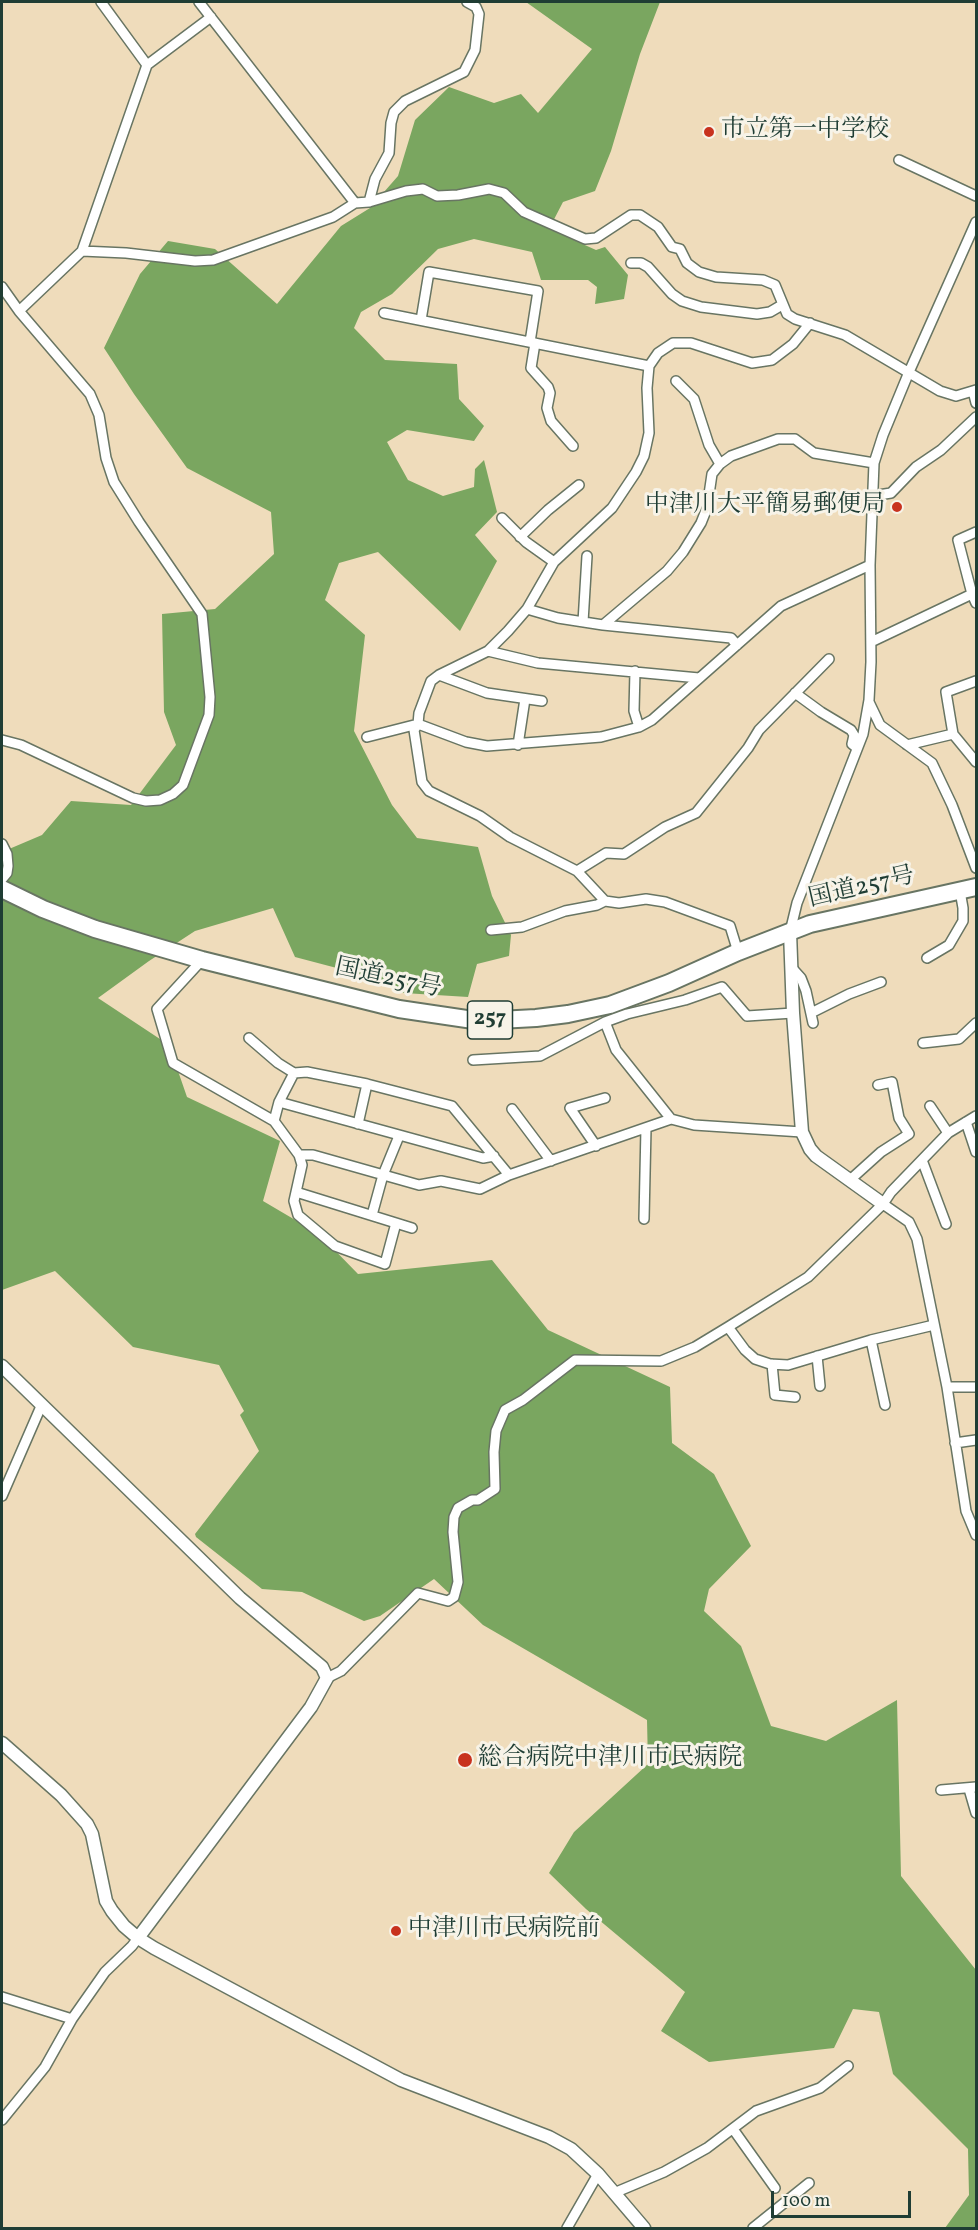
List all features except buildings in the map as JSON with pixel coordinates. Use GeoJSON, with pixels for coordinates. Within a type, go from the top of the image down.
{"type":"FeatureCollection","features":[{"type":"Feature","properties":{"kind":"highway","name":"国道257号"},"geometry":{"type":"LineString","coordinates":[[2,888],[43,909],[95,929],[202,960],[399,1010],[480,1021],[568,1014],[610,1005],[810,924],[976,887]]}},
{"type":"Feature","properties":{"kind":"street"},"geometry":{"type":"LineString","coordinates":[[101,2],[147,65]]}},
{"type":"Feature","properties":{"kind":"street"},"geometry":{"type":"LineString","coordinates":[[199,2],[355,203]]}},
{"type":"Feature","properties":{"kind":"street"},"geometry":{"type":"LineString","coordinates":[[369,202],[375,179],[388,153],[394,112],[405,101],[464,72],[475,50],[478,14],[476,7],[467,2]]}},
{"type":"Feature","properties":{"kind":"street"},"geometry":{"type":"LineString","coordinates":[[19,311],[82,251],[147,65],[211,17]]}},
{"type":"Feature","properties":{"kind":"street"},"geometry":{"type":"LineString","coordinates":[[899,160],[976,196]]}},
{"type":"Feature","properties":{"kind":"street"},"geometry":{"type":"LineString","coordinates":[[82,251],[126,253],[195,261],[213,260],[333,217],[355,203],[369,202],[406,191],[423,189],[437,196],[458,195],[489,189],[504,193],[524,212],[591,240],[601,236],[631,215],[640,214],[658,227],[672,247],[680,249],[692,267],[716,277],[763,280],[775,285],[787,314],[795,319],[845,335],[940,391],[956,396],[975,390],[976,403]]}},
{"type":"Feature","properties":{"kind":"street"},"geometry":{"type":"LineString","coordinates":[[976,222],[909,372],[874,463],[870,565],[869,700],[863,734],[797,903],[790,932],[802,1132],[810,1149],[914,1228],[946,1387],[966,1511],[976,1535]]}},
{"type":"Feature","properties":{"kind":"street"},"geometry":{"type":"LineString","coordinates":[[631,262],[641,263],[648,267],[682,302],[701,307],[757,314],[770,312],[782,305]]}},
{"type":"Feature","properties":{"kind":"street"},"geometry":{"type":"LineString","coordinates":[[421,320],[429,272],[538,291],[531,368],[548,387],[550,393],[547,408],[551,421],[573,446]]}},
{"type":"Feature","properties":{"kind":"street"},"geometry":{"type":"LineString","coordinates":[[2,287],[19,311],[90,394],[99,415],[106,458],[114,482],[202,614],[210,706],[209,715],[183,785],[173,794],[160,800],[146,801],[132,798],[21,745],[2,740]]}},
{"type":"Feature","properties":{"kind":"street"},"geometry":{"type":"LineString","coordinates":[[384,313],[649,366]]}},
{"type":"Feature","properties":{"kind":"street"},"geometry":{"type":"LineString","coordinates":[[605,901],[577,871],[510,837],[480,816],[429,791],[422,782],[414,730],[418,723],[419,713],[431,681],[488,651],[527,609],[554,562],[612,508],[636,472],[644,456],[649,433],[647,388],[649,366],[658,353],[673,343],[691,343],[752,363],[772,360],[793,345],[810,323]]}},
{"type":"Feature","properties":{"kind":"street"},"geometry":{"type":"LineString","coordinates":[[676,381],[694,399],[709,445],[720,464]]}},
{"type":"Feature","properties":{"kind":"street"},"geometry":{"type":"LineString","coordinates":[[872,496],[891,493],[916,467],[941,450],[976,417]]}},
{"type":"Feature","properties":{"kind":"street"},"geometry":{"type":"LineString","coordinates":[[603,625],[667,571],[683,552],[701,523],[707,508],[712,474],[731,456],[778,439],[795,439],[814,453],[874,463]]}},
{"type":"Feature","properties":{"kind":"street"},"geometry":{"type":"LineString","coordinates":[[520,537],[579,485]]}},
{"type":"Feature","properties":{"kind":"street"},"geometry":{"type":"LineString","coordinates":[[502,518],[520,537],[554,562]]}},
{"type":"Feature","properties":{"kind":"street"},"geometry":{"type":"LineString","coordinates":[[976,532],[958,540],[976,603]]}},
{"type":"Feature","properties":{"kind":"street"},"geometry":{"type":"LineString","coordinates":[[583,622],[587,556]]}},
{"type":"Feature","properties":{"kind":"street"},"geometry":{"type":"LineString","coordinates":[[367,737],[418,723],[466,742],[487,746],[518,745],[601,737],[639,727],[652,720],[781,606],[870,565]]}},
{"type":"Feature","properties":{"kind":"street"},"geometry":{"type":"LineString","coordinates":[[871,642],[972,594]]}},
{"type":"Feature","properties":{"kind":"street"},"geometry":{"type":"LineString","coordinates":[[527,609],[558,618],[603,625],[731,638],[737,645]]}},
{"type":"Feature","properties":{"kind":"street"},"geometry":{"type":"LineString","coordinates":[[488,651],[538,663],[699,678]]}},
{"type":"Feature","properties":{"kind":"street"},"geometry":{"type":"LineString","coordinates":[[577,871],[606,853],[624,854],[665,827],[696,813],[748,748],[759,729],[829,659]]}},
{"type":"Feature","properties":{"kind":"street"},"geometry":{"type":"LineString","coordinates":[[636,671],[634,711],[639,727]]}},
{"type":"Feature","properties":{"kind":"street"},"geometry":{"type":"LineString","coordinates":[[439,675],[487,693],[542,701]]}},
{"type":"Feature","properties":{"kind":"street"},"geometry":{"type":"LineString","coordinates":[[976,681],[946,692],[953,734],[976,762]]}},
{"type":"Feature","properties":{"kind":"street"},"geometry":{"type":"LineString","coordinates":[[795,693],[820,712],[851,729],[854,735],[852,744],[857,748]]}},
{"type":"Feature","properties":{"kind":"street"},"geometry":{"type":"LineString","coordinates":[[518,745],[525,699]]}},
{"type":"Feature","properties":{"kind":"street"},"geometry":{"type":"LineString","coordinates":[[869,700],[880,725],[932,763],[952,805],[976,868]]}},
{"type":"Feature","properties":{"kind":"street"},"geometry":{"type":"LineString","coordinates":[[907,745],[953,734]]}},
{"type":"Feature","properties":{"kind":"street"},"geometry":{"type":"LineString","coordinates":[[2,844],[7,854],[8,866],[7,873],[2,879]]}},
{"type":"Feature","properties":{"kind":"street"},"geometry":{"type":"LineString","coordinates":[[927,958],[949,945],[963,921],[960,891]]}},
{"type":"Feature","properties":{"kind":"street"},"geometry":{"type":"LineString","coordinates":[[491,930],[522,927],[565,911],[597,905],[605,901],[619,903],[646,899],[688,909],[730,926],[738,952]]}},
{"type":"Feature","properties":{"kind":"street"},"geometry":{"type":"LineString","coordinates":[[202,960],[157,1009],[173,1063],[274,1121],[299,1155],[302,1165],[294,1201],[298,1215],[335,1246],[385,1263],[396,1222]]}},
{"type":"Feature","properties":{"kind":"street"},"geometry":{"type":"LineString","coordinates":[[792,968],[801,978],[812,1018],[849,994],[880,982]]}},
{"type":"Feature","properties":{"kind":"street"},"geometry":{"type":"LineString","coordinates":[[474,1060],[540,1056],[604,1022],[685,1000],[722,987],[747,1016],[794,1013]]}},
{"type":"Feature","properties":{"kind":"street"},"geometry":{"type":"LineString","coordinates":[[604,1022],[616,1050],[671,1119]]}},
{"type":"Feature","properties":{"kind":"street"},"geometry":{"type":"LineString","coordinates":[[923,1043],[959,1039],[976,1023]]}},
{"type":"Feature","properties":{"kind":"street"},"geometry":{"type":"LineString","coordinates":[[249,1038],[278,1063],[294,1073],[308,1072],[367,1084],[452,1106],[509,1175]]}},
{"type":"Feature","properties":{"kind":"street"},"geometry":{"type":"LineString","coordinates":[[274,1121],[279,1102],[294,1073]]}},
{"type":"Feature","properties":{"kind":"street"},"geometry":{"type":"LineString","coordinates":[[850,1180],[880,1152],[909,1134],[899,1118],[892,1082],[878,1085]]}},
{"type":"Feature","properties":{"kind":"street"},"geometry":{"type":"LineString","coordinates":[[358,1124],[367,1084]]}},
{"type":"Feature","properties":{"kind":"street"},"geometry":{"type":"LineString","coordinates":[[596,1146],[570,1108],[605,1098]]}},
{"type":"Feature","properties":{"kind":"street"},"geometry":{"type":"LineString","coordinates":[[279,1102],[483,1158],[494,1156]]}},
{"type":"Feature","properties":{"kind":"street"},"geometry":{"type":"LineString","coordinates":[[930,1106],[948,1133]]}},
{"type":"Feature","properties":{"kind":"street"},"geometry":{"type":"LineString","coordinates":[[512,1109],[551,1161]]}},
{"type":"Feature","properties":{"kind":"street"},"geometry":{"type":"LineString","coordinates":[[2,2120],[45,2067],[72,2019],[105,1972],[132,1947],[311,1707],[327,1678],[341,1671],[417,1593],[448,1601],[454,1597],[458,1582],[453,1532],[454,1517],[458,1508],[472,1500],[478,1500],[495,1489],[496,1431],[505,1410],[523,1400],[575,1360],[661,1361],[694,1347],[728,1327],[808,1277],[884,1204],[891,1192],[948,1133],[976,1116]]}},
{"type":"Feature","properties":{"kind":"street"},"geometry":{"type":"LineString","coordinates":[[299,1155],[314,1155],[419,1185],[441,1181],[480,1189],[509,1175],[671,1119],[694,1125],[802,1132]]}},
{"type":"Feature","properties":{"kind":"street"},"geometry":{"type":"LineString","coordinates":[[966,1122],[976,1152]]}},
{"type":"Feature","properties":{"kind":"street"},"geometry":{"type":"LineString","coordinates":[[644,1219],[646,1128]]}},
{"type":"Feature","properties":{"kind":"street"},"geometry":{"type":"LineString","coordinates":[[372,1215],[399,1136]]}},
{"type":"Feature","properties":{"kind":"street"},"geometry":{"type":"LineString","coordinates":[[922,1160],[946,1224]]}},
{"type":"Feature","properties":{"kind":"street"},"geometry":{"type":"LineString","coordinates":[[296,1192],[412,1228]]}},
{"type":"Feature","properties":{"kind":"street"},"geometry":{"type":"LineString","coordinates":[[728,1327],[745,1350],[755,1359],[772,1364],[788,1365],[871,1340],[934,1325]]}},
{"type":"Feature","properties":{"kind":"street"},"geometry":{"type":"LineString","coordinates":[[871,1340],[885,1405]]}},
{"type":"Feature","properties":{"kind":"street"},"geometry":{"type":"LineString","coordinates":[[817,1356],[820,1386]]}},
{"type":"Feature","properties":{"kind":"street"},"geometry":{"type":"LineString","coordinates":[[772,1364],[775,1395],[795,1397]]}},
{"type":"Feature","properties":{"kind":"street"},"geometry":{"type":"LineString","coordinates":[[2,1366],[240,1598],[322,1667],[327,1678]]}},
{"type":"Feature","properties":{"kind":"street"},"geometry":{"type":"LineString","coordinates":[[946,1387],[976,1387]]}},
{"type":"Feature","properties":{"kind":"street"},"geometry":{"type":"LineString","coordinates":[[2,1496],[42,1404]]}},
{"type":"Feature","properties":{"kind":"street"},"geometry":{"type":"LineString","coordinates":[[955,1443],[976,1440]]}},
{"type":"Feature","properties":{"kind":"street"},"geometry":{"type":"LineString","coordinates":[[2,1743],[61,1795],[87,1824],[92,1834],[106,1901],[124,1926],[138,1938],[401,2080],[549,2137],[571,2149],[598,2174],[645,2229]]}},
{"type":"Feature","properties":{"kind":"street"},"geometry":{"type":"LineString","coordinates":[[941,1790],[973,1788],[976,1813]]}},
{"type":"Feature","properties":{"kind":"street"},"geometry":{"type":"LineString","coordinates":[[2,1997],[72,2019]]}},
{"type":"Feature","properties":{"kind":"street"},"geometry":{"type":"LineString","coordinates":[[614,2193],[664,2172],[707,2148],[756,2112],[820,2088],[849,2066]]}},
{"type":"Feature","properties":{"kind":"street"},"geometry":{"type":"LineString","coordinates":[[733,2129],[775,2187]]}},
{"type":"Feature","properties":{"kind":"street"},"geometry":{"type":"LineString","coordinates":[[567,2229],[598,2174]]}},
{"type":"Feature","properties":{"kind":"street"},"geometry":{"type":"LineString","coordinates":[[753,2229],[808,2183]]}},
{"type":"Feature","properties":{"kind":"green space"},"geometry":{"type":"Polygon","coordinates":[[[526,2],[660,2],[640,54],[611,151],[595,191],[563,202],[549,229],[596,250],[605,247],[628,275],[624,299],[595,304],[597,287],[588,280],[541,280],[532,252],[474,239],[438,249],[392,294],[361,312],[354,328],[385,360],[457,364],[459,399],[484,426],[474,441],[407,430],[387,442],[408,480],[443,496],[474,487],[475,469],[484,460],[497,512],[475,535],[497,561],[460,631],[378,552],[339,563],[325,600],[365,635],[354,731],[392,805],[417,838],[478,847],[492,896],[511,935],[509,956],[477,964],[468,997],[404,993],[367,976],[295,957],[273,908],[195,931],[98,998],[169,1045],[187,1097],[280,1141],[263,1201],[319,1234],[358,1274],[492,1260],[548,1330],[670,1387],[672,1443],[714,1474],[751,1546],[709,1589],[704,1611],[741,1646],[771,1726],[826,1741],[897,1700],[901,1876],[976,1970],[976,2228],[945,2228],[969,2195],[968,2149],[893,2074],[879,2012],[853,2009],[834,2048],[709,2062],[661,2031],[685,1992],[586,1909],[549,1873],[574,1832],[648,1764],[647,1720],[483,1625],[434,1579],[380,1616],[364,1621],[302,1592],[262,1589],[195,1534],[259,1451],[240,1415],[244,1411],[219,1365],[133,1347],[55,1271],[2,1290],[2,852],[42,835],[71,801],[131,805],[176,745],[164,712],[162,614],[215,609],[274,554],[271,512],[187,468],[104,348],[140,274],[168,241],[215,249],[277,304],[341,226],[370,208],[398,176],[415,120],[449,87],[494,103],[521,94],[538,113],[592,49],[526,2]]]}},
{"type":"Feature","properties":{"kind":"place","name":"市立第一中学校"},"geometry":{"type":"Point","coordinates":[709,132]}},
{"type":"Feature","properties":{"kind":"place","name":"中津川大平簡易郵便局"},"geometry":{"type":"Point","coordinates":[897,507]}},
{"type":"Feature","properties":{"kind":"place","name":"総合病院中津川市民病院"},"geometry":{"type":"Point","coordinates":[465,1760]}},
{"type":"Feature","properties":{"kind":"place","name":"中津川市民病院前"},"geometry":{"type":"Point","coordinates":[396,1931]}}]}
